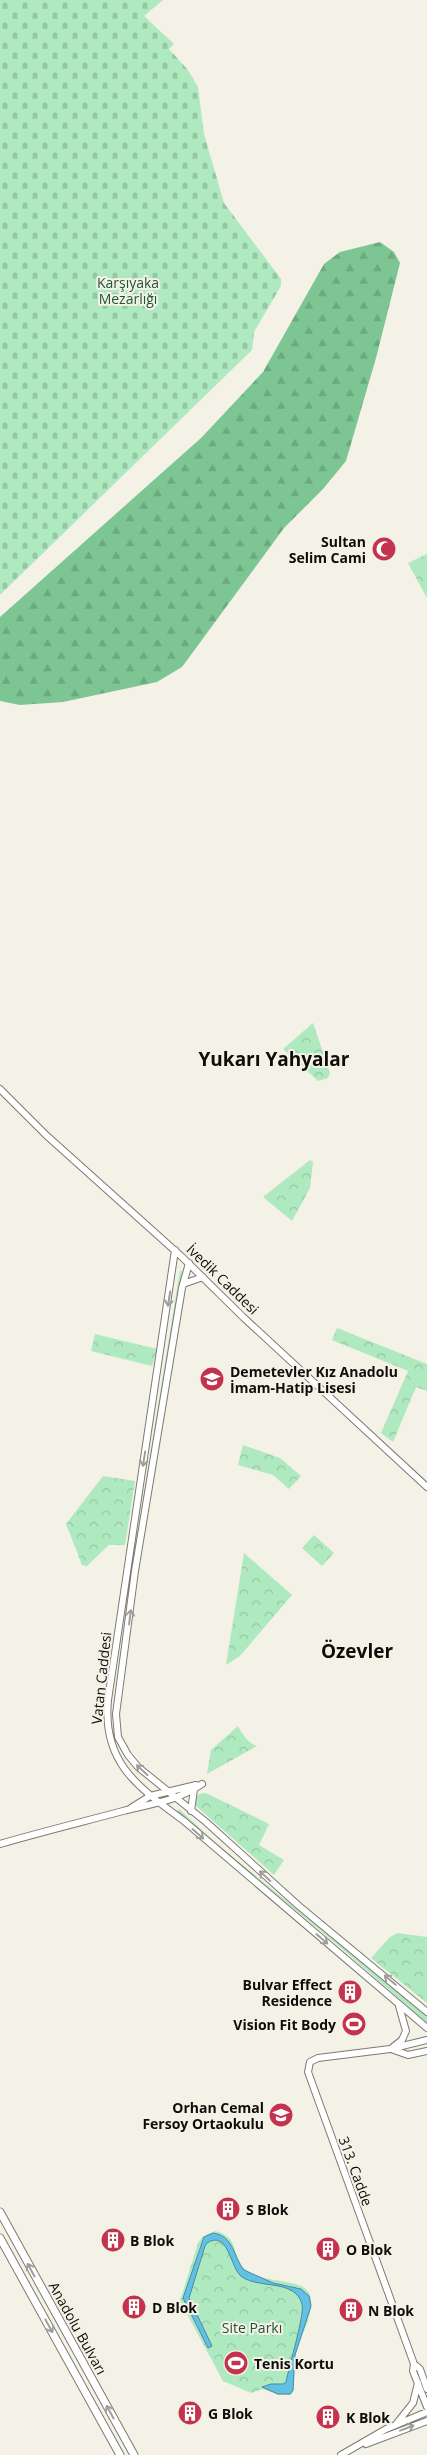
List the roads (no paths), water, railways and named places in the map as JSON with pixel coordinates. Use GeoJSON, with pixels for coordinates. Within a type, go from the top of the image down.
{"type":"FeatureCollection","features":[{"type":"Feature","properties":{"kind":"main road","name":"İvedik Caddesi"},"geometry":{"type":"LineString","coordinates":[[0,1089],[46,1135],[175,1250],[427,1487]]}},
{"type":"Feature","properties":{"kind":"main road","name":"Vatan Caddesi"},"geometry":{"type":"LineString","coordinates":[[175,1250],[107,1712],[109,1739],[114,1753],[123,1766],[150,1796],[184,1822],[427,2028]]}},
{"type":"Feature","properties":{"kind":"main road","name":"Vatan Caddesi"},"geometry":{"type":"LineString","coordinates":[[189,1263],[183,1284],[136,1571],[116,1720],[118,1737],[128,1755],[144,1772],[206,1822],[298,1906],[427,2012]]}},
{"type":"Feature","properties":{"kind":"main road"},"geometry":{"type":"LineString","coordinates":[[183,1284],[203,1277]]}},
{"type":"Feature","properties":{"kind":"main road"},"geometry":{"type":"LineString","coordinates":[[0,1844],[176,1799],[202,1784],[150,1796],[126,1811]]}},
{"type":"Feature","properties":{"kind":"main road"},"geometry":{"type":"LineString","coordinates":[[191,1811],[194,1790]]}},
{"type":"Feature","properties":{"kind":"main road"},"geometry":{"type":"LineString","coordinates":[[390,2049],[402,2040],[406,2031],[398,2004]]}},
{"type":"Feature","properties":{"kind":"main road","name":"313. Cadde"},"geometry":{"type":"LineString","coordinates":[[427,2040],[390,2049],[318,2058],[310,2062],[308,2072],[414,2364],[413,2371],[427,2407]]}},
{"type":"Feature","properties":{"kind":"main road","name":"313. Cadde"},"geometry":{"type":"LineString","coordinates":[[390,2049],[408,2055],[427,2051]]}},
{"type":"Feature","properties":{"kind":"main road","name":"Anadolu Bulvarı"},"geometry":{"type":"LineString","coordinates":[[0,2212],[134,2455]]}},
{"type":"Feature","properties":{"kind":"main road","name":"Anadolu Bulvarı"},"geometry":{"type":"LineString","coordinates":[[0,2238],[120,2455]]}},
{"type":"Feature","properties":{"kind":"main road","name":"313. Cadde"},"geometry":{"type":"LineString","coordinates":[[414,2364],[420,2369],[427,2389]]}},
{"type":"Feature","properties":{"kind":"main road"},"geometry":{"type":"LineString","coordinates":[[395,2425],[413,2403],[418,2384]]}},
{"type":"Feature","properties":{"kind":"main road"},"geometry":{"type":"LineString","coordinates":[[341,2455],[395,2425],[427,2412]]}},
{"type":"Feature","properties":{"kind":"main road"},"geometry":{"type":"LineString","coordinates":[[358,2446],[427,2420]]}},
{"type":"Feature","properties":{"kind":"water"},"geometry":{"type":"Polygon","coordinates":[[[213,2233],[220,2235],[229,2242],[244,2270],[273,2283],[301,2289],[309,2296],[311,2306],[295,2355],[293,2390],[290,2394],[278,2394],[262,2387],[286,2382],[301,2318],[302,2304],[298,2296],[285,2288],[249,2281],[242,2277],[238,2273],[225,2245],[220,2241],[214,2240],[205,2246],[189,2298],[212,2346],[208,2348],[183,2298],[204,2237],[213,2233]]]}},
{"type":"Feature","properties":{"kind":"place","name":"Sultan Selim Cami"},"geometry":{"type":"Point","coordinates":[384,549]}},
{"type":"Feature","properties":{"kind":"place","name":"Demetevler Kız Anadolu İmam-Hatip Lisesi"},"geometry":{"type":"Point","coordinates":[212,1379]}},
{"type":"Feature","properties":{"kind":"place","name":"Bulvar Effect Residence"},"geometry":{"type":"Point","coordinates":[350,1992]}},
{"type":"Feature","properties":{"kind":"place","name":"Vision Fit Body"},"geometry":{"type":"Point","coordinates":[354,2024]}},
{"type":"Feature","properties":{"kind":"place","name":"Orhan Cemal Fersoy Ortaokulu"},"geometry":{"type":"Point","coordinates":[281,2115]}},
{"type":"Feature","properties":{"kind":"place","name":"S Blok"},"geometry":{"type":"Point","coordinates":[228,2209]}},
{"type":"Feature","properties":{"kind":"place","name":"B Blok"},"geometry":{"type":"Point","coordinates":[113,2240]}},
{"type":"Feature","properties":{"kind":"place","name":"O Blok"},"geometry":{"type":"Point","coordinates":[328,2249]}},
{"type":"Feature","properties":{"kind":"place","name":"D Blok"},"geometry":{"type":"Point","coordinates":[134,2307]}},
{"type":"Feature","properties":{"kind":"place","name":"N Blok"},"geometry":{"type":"Point","coordinates":[351,2310]}},
{"type":"Feature","properties":{"kind":"place","name":"Tenis Kortu"},"geometry":{"type":"Point","coordinates":[236,2363]}},
{"type":"Feature","properties":{"kind":"place","name":"G Blok"},"geometry":{"type":"Point","coordinates":[190,2413]}},
{"type":"Feature","properties":{"kind":"place","name":"K Blok"},"geometry":{"type":"Point","coordinates":[328,2417]}},
{"type":"Feature","properties":{"kind":"district","name":"Yukarı Yahyalar"},"geometry":{"type":"Point","coordinates":[274,1059]}},
{"type":"Feature","properties":{"kind":"district","name":"Özevler"},"geometry":{"type":"Point","coordinates":[357,1651]}},
{"type":"Feature","properties":{"kind":"park label","name":"Karşıyaka Mezarlığı"},"geometry":{"type":"Point","coordinates":[128,290]}},
{"type":"Feature","properties":{"kind":"park label","name":"Site Parkı"},"geometry":{"type":"Point","coordinates":[252,2327]}}]}
